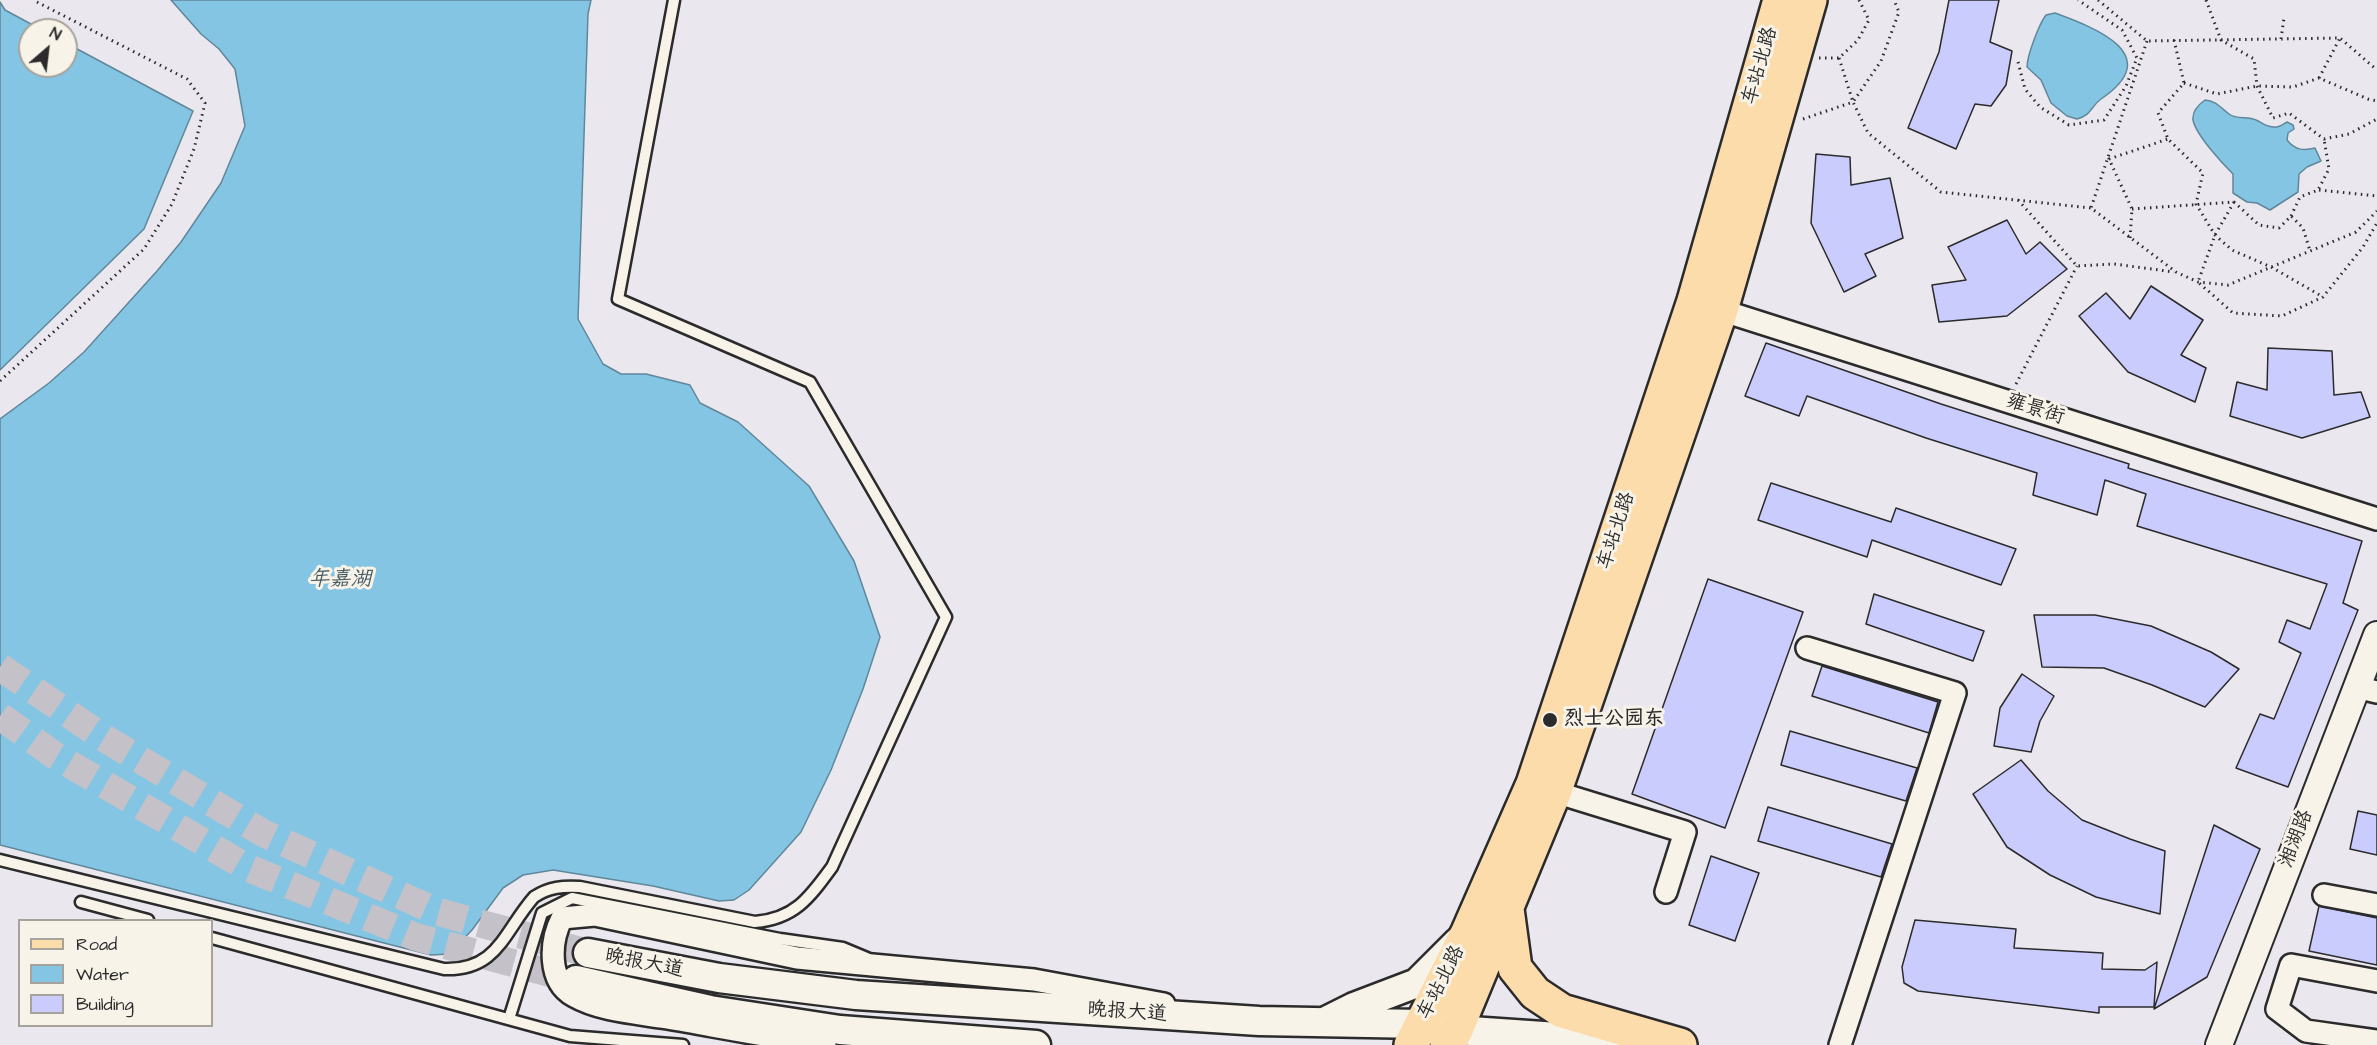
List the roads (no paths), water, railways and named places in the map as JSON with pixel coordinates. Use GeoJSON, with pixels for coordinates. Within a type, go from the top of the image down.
{"type":"FeatureCollection","features":[{"type":"Feature","properties":{"kind":"main road","name":"车站北路"},"geometry":{"type":"LineString","coordinates":[[1707,306],[1780,0]]}},
{"type":"Feature","properties":{"kind":"main road","name":"车站北路"},"geometry":{"type":"LineString","coordinates":[[1452,1038],[1507,908],[1544,789],[1707,306],[1773,129],[1810,0]]}},
{"type":"Feature","properties":{"kind":"main road","name":"车站北路"},"geometry":{"type":"LineString","coordinates":[[1417,1035],[1468,932],[1544,789]]}},
{"type":"Feature","properties":{"kind":"main road"},"geometry":{"type":"LineString","coordinates":[[1507,908],[1515,968],[1535,993],[1562,1011],[1680,1045]]}},
{"type":"Feature","properties":{"kind":"main road"},"geometry":{"type":"LineString","coordinates":[[1321,1023],[1354,1007],[1417,983],[1468,932]]}},
{"type":"Feature","properties":{"kind":"main road","name":"晚报大道"},"geometry":{"type":"LineString","coordinates":[[588,953],[719,978],[856,995],[1321,1023],[1452,1038],[1668,1045]]}},
{"type":"Feature","properties":{"kind":"main road","name":"晚报大道"},"geometry":{"type":"LineString","coordinates":[[576,980],[710,1010],[840,1030],[1036,1045]]}},
{"type":"Feature","properties":{"kind":"street","name":"雍景街"},"geometry":{"type":"LineString","coordinates":[[1707,306],[2377,519]]}},
{"type":"Feature","properties":{"kind":"street","name":"湘湖路"},"geometry":{"type":"LineString","coordinates":[[2219,1045],[2366,689],[2377,634]]}},
{"type":"Feature","properties":{"kind":"street"},"geometry":{"type":"LineString","coordinates":[[1808,648],[1956,693],[1840,1045]]}},
{"type":"Feature","properties":{"kind":"street"},"geometry":{"type":"LineString","coordinates":[[1544,789],[1685,832],[1666,892]]}},
{"type":"Feature","properties":{"kind":"street"},"geometry":{"type":"LineString","coordinates":[[2324,895],[2377,905]]}},
{"type":"Feature","properties":{"kind":"street"},"geometry":{"type":"LineString","coordinates":[[825,1045],[615,1009],[572,995],[557,980],[553,957],[557,927],[562,918],[595,915],[797,958],[1034,980],[1259,1021]]}},
{"type":"Feature","properties":{"kind":"street"},"geometry":{"type":"LineString","coordinates":[[2377,981],[2291,965],[2277,1009],[2306,1031],[2377,1041]]}},
{"type":"Feature","properties":{"kind":"lane"},"geometry":{"type":"LineString","coordinates":[[0,860],[444,969],[459,970],[490,957],[534,897],[543,891],[560,886],[580,887],[755,922],[773,921],[792,912],[812,894],[832,867],[946,617],[810,382],[618,299],[674,0]]}},
{"type":"Feature","properties":{"kind":"lane"},"geometry":{"type":"LineString","coordinates":[[509,1019],[542,913],[572,897],[780,939],[843,948],[887,967]]}},
{"type":"Feature","properties":{"kind":"lane"},"geometry":{"type":"LineString","coordinates":[[81,902],[141,919]]}},
{"type":"Feature","properties":{"kind":"lane"},"geometry":{"type":"LineString","coordinates":[[213,938],[570,1036],[683,1045]]}},
{"type":"Feature","properties":{"kind":"water","name":"年嘉湖"},"geometry":{"type":"Polygon","coordinates":[[[171,0],[591,0],[588,14],[578,319],[603,364],[621,374],[646,374],[690,385],[700,403],[738,422],[809,486],[854,561],[880,637],[863,689],[831,770],[801,832],[749,890],[734,900],[719,901],[653,886],[553,870],[523,875],[503,888],[472,930],[449,954],[431,955],[0,845],[0,419],[49,383],[84,352],[157,271],[181,242],[221,183],[245,126],[235,69],[219,49],[201,34],[171,0]]]}},
{"type":"Feature","properties":{"kind":"water"},"geometry":{"type":"Polygon","coordinates":[[[0,2],[5,10],[20,18],[18,78],[78,78],[78,49],[193,111],[144,229],[0,370],[0,2]]]}},
{"type":"Feature","properties":{"kind":"water"},"geometry":{"type":"Polygon","coordinates":[[[2055,13],[2105,35],[2118,45],[2126,56],[2127,69],[2119,83],[2089,113],[2077,119],[2067,116],[2051,103],[2041,80],[2027,67],[2031,48],[2043,19],[2046,15],[2055,13]]]}},
{"type":"Feature","properties":{"kind":"water"},"geometry":{"type":"Polygon","coordinates":[[[2205,100],[2215,103],[2235,117],[2253,119],[2271,127],[2279,127],[2287,122],[2293,125],[2294,129],[2288,133],[2287,140],[2300,149],[2315,148],[2321,161],[2307,167],[2299,174],[2298,192],[2270,210],[2257,203],[2247,202],[2233,193],[2233,174],[2210,148],[2195,126],[2193,114],[2205,100]]]}},
{"type":"Feature","properties":{"kind":"tunnel"},"geometry":{"type":"LineString","coordinates":[[0,667],[104,738],[263,833],[435,911],[588,953]]}},
{"type":"Feature","properties":{"kind":"tunnel"},"geometry":{"type":"LineString","coordinates":[[0,716],[54,755],[246,867],[416,937],[576,980]]}},
{"type":"Feature","properties":{"kind":"place","name":"烈士公园东"},"geometry":{"type":"Point","coordinates":[1550,720]}}]}
